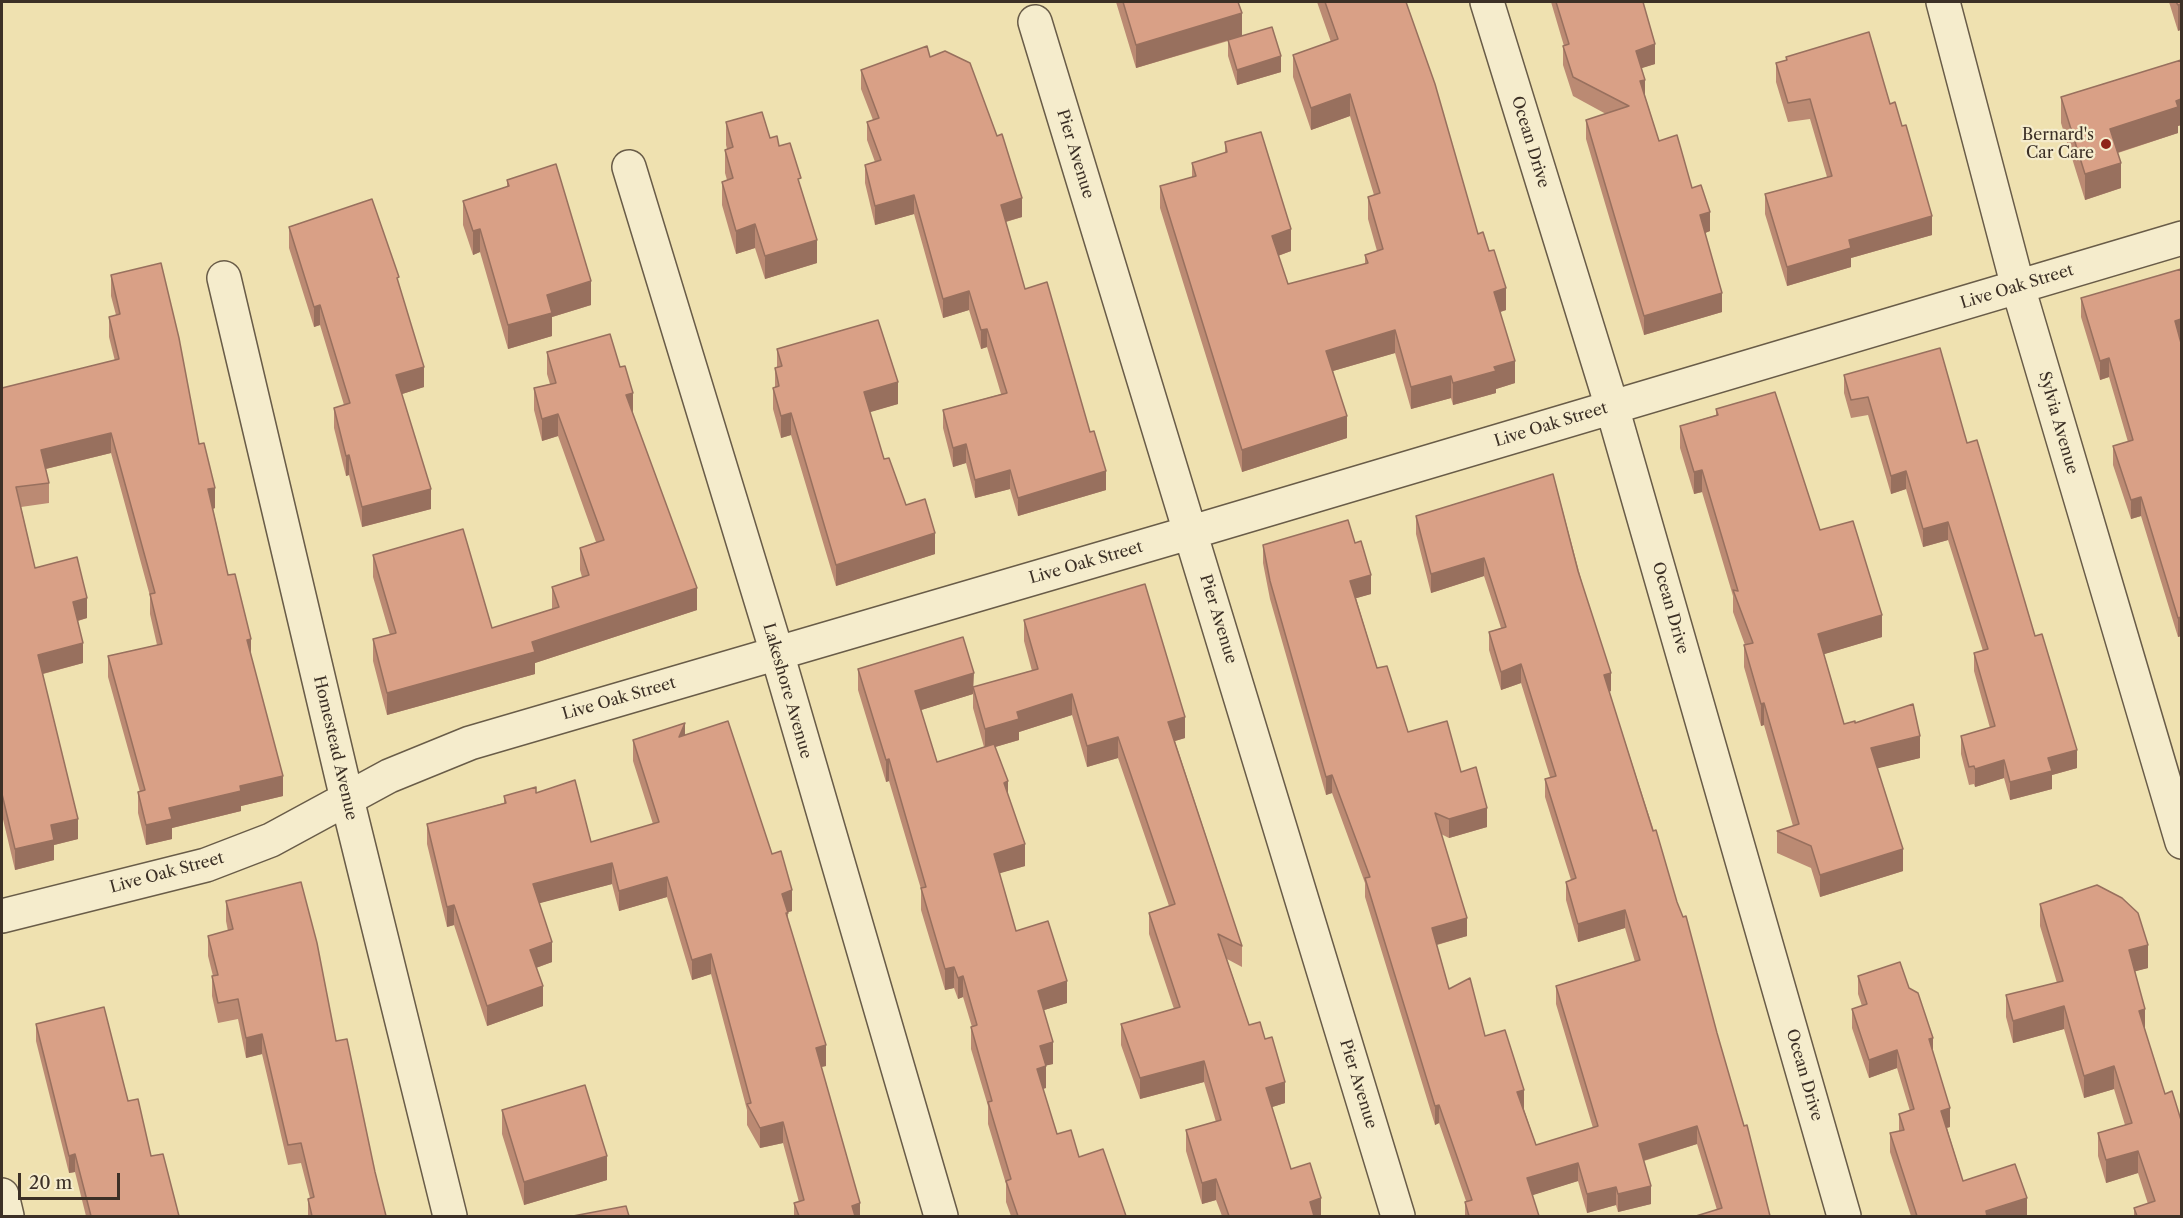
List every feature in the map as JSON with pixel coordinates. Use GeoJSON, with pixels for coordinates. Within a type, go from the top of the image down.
{"type":"FeatureCollection","features":[{"type":"Feature","properties":{"kind":"street","name":"Ocean Drive"},"geometry":{"type":"LineString","coordinates":[[1487,2],[1612,407],[1844,1216]]}},
{"type":"Feature","properties":{"kind":"street","name":"Sylvia Avenue"},"geometry":{"type":"LineString","coordinates":[[1943,2],[2018,287],[2181,842]]}},
{"type":"Feature","properties":{"kind":"street","name":"Pier Avenue"},"geometry":{"type":"LineString","coordinates":[[1035,22],[1192,532],[1398,1216]]}},
{"type":"Feature","properties":{"kind":"street","name":"Lakeshore Avenue"},"geometry":{"type":"LineString","coordinates":[[628,167],[777,653],[941,1216]]}},
{"type":"Feature","properties":{"kind":"street","name":"Live Oak Street"},"geometry":{"type":"LineString","coordinates":[[2,916],[206,865],[271,840],[388,776],[470,743],[1192,532],[2181,238]]}},
{"type":"Feature","properties":{"kind":"street","name":"Homestead Avenue"},"geometry":{"type":"LineString","coordinates":[[224,278],[347,799],[450,1216]]}},
{"type":"Feature","properties":{"kind":"street"},"geometry":{"type":"LineString","coordinates":[[2,1195],[7,1216]]}},
{"type":"Feature","properties":{"kind":"building"},"geometry":{"type":"Polygon","coordinates":[[[1123,2],[1238,2],[1242,13],[1136,45],[1123,2]]]}},
{"type":"Feature","properties":{"kind":"building"},"geometry":{"type":"Polygon","coordinates":[[[1325,2],[1406,2],[1435,84],[1478,234],[1483,232],[1489,251],[1494,250],[1506,288],[1494,292],[1515,361],[1494,367],[1496,371],[1453,383],[1451,376],[1411,387],[1395,330],[1326,351],[1347,416],[1242,450],[1160,186],[1196,176],[1192,163],[1227,152],[1225,142],[1261,132],[1291,229],[1272,236],[1288,284],[1368,263],[1365,255],[1383,249],[1368,197],[1380,193],[1350,94],[1311,108],[1293,55],[1338,39],[1325,2]]]}},
{"type":"Feature","properties":{"kind":"building"},"geometry":{"type":"Polygon","coordinates":[[[1556,2],[1643,2],[1655,44],[1636,51],[1645,80],[1640,81],[1659,141],[1677,135],[1692,188],[1701,185],[1710,212],[1700,215],[1722,293],[1644,316],[1586,120],[1629,106],[1573,77],[1563,46],[1569,44],[1556,2]]]}},
{"type":"Feature","properties":{"kind":"building"},"geometry":{"type":"Polygon","coordinates":[[[1272,27],[1281,56],[1237,70],[1228,40],[1272,27]]]}},
{"type":"Feature","properties":{"kind":"building"},"geometry":{"type":"Polygon","coordinates":[[[1869,32],[1890,104],[1895,102],[1902,126],[1906,125],[1932,216],[1849,240],[1851,248],[1787,267],[1765,194],[1832,176],[1810,99],[1788,103],[1776,63],[1787,60],[1786,57],[1869,32]]]}},
{"type":"Feature","properties":{"kind":"building"},"geometry":{"type":"Polygon","coordinates":[[[927,46],[930,57],[945,51],[970,63],[997,136],[1002,134],[1022,198],[1001,205],[1025,289],[1047,282],[1090,432],[1094,431],[1106,471],[1018,498],[1010,470],[975,480],[966,444],[953,448],[943,410],[1007,393],[987,329],[981,330],[969,291],[943,299],[914,195],[875,206],[865,165],[881,160],[867,122],[879,118],[861,70],[927,46]]]}},
{"type":"Feature","properties":{"kind":"building"},"geometry":{"type":"Polygon","coordinates":[[[2181,60],[2181,99],[2176,101],[2178,107],[2110,129],[2121,163],[2085,174],[2061,97],[2181,60]]]}},
{"type":"Feature","properties":{"kind":"building"},"geometry":{"type":"Polygon","coordinates":[[[762,112],[770,138],[777,136],[779,146],[790,143],[801,178],[798,179],[817,240],[765,256],[755,224],[736,231],[722,182],[733,178],[725,150],[733,147],[726,122],[762,112]]]}},
{"type":"Feature","properties":{"kind":"building"},"geometry":{"type":"Polygon","coordinates":[[[556,164],[591,281],[547,295],[552,313],[508,325],[480,229],[473,231],[463,201],[509,186],[507,180],[556,164]]]}},
{"type":"Feature","properties":{"kind":"building"},"geometry":{"type":"Polygon","coordinates":[[[372,199],[399,277],[397,278],[424,367],[396,375],[431,489],[362,507],[334,408],[350,403],[320,305],[314,307],[289,227],[372,199]]]}},
{"type":"Feature","properties":{"kind":"building"},"geometry":{"type":"Polygon","coordinates":[[[161,263],[179,338],[199,444],[204,443],[215,488],[208,489],[228,575],[235,574],[251,639],[247,640],[283,776],[240,786],[241,791],[169,808],[172,819],[146,825],[138,792],[145,790],[108,656],[162,644],[150,594],[155,593],[111,433],[41,450],[49,483],[16,487],[35,568],[77,557],[87,598],[73,602],[83,643],[38,655],[78,819],[51,825],[54,840],[15,849],[2,794],[2,388],[119,359],[109,317],[120,314],[111,275],[161,263]]]}},
{"type":"Feature","properties":{"kind":"building"},"geometry":{"type":"Polygon","coordinates":[[[2181,269],[2181,319],[2175,321],[2181,343],[2181,617],[2178,618],[2141,497],[2131,500],[2113,446],[2133,440],[2109,358],[2100,361],[2081,298],[2181,269]]]}},
{"type":"Feature","properties":{"kind":"building"},"geometry":{"type":"Polygon","coordinates":[[[878,320],[898,382],[864,392],[884,459],[889,458],[906,505],[925,499],[935,533],[836,565],[791,413],[781,416],[773,388],[779,386],[775,368],[782,366],[777,349],[878,320]]]}},
{"type":"Feature","properties":{"kind":"building"},"geometry":{"type":"Polygon","coordinates":[[[610,334],[620,367],[625,366],[633,393],[626,395],[697,588],[532,642],[535,652],[387,693],[373,639],[396,633],[373,555],[463,529],[492,628],[559,607],[552,587],[589,575],[580,548],[604,540],[558,414],[542,419],[534,388],[556,383],[547,352],[610,334]]]}},
{"type":"Feature","properties":{"kind":"building"},"geometry":{"type":"Polygon","coordinates":[[[1940,348],[1967,443],[1977,440],[2035,636],[2042,634],[2077,750],[2048,758],[2052,771],[2010,782],[2004,760],[1975,769],[1974,766],[1969,767],[1961,736],[1995,726],[1974,653],[1988,649],[1948,522],[1923,529],[1906,471],[1891,476],[1868,397],[1851,400],[1844,375],[1940,348]]]}},
{"type":"Feature","properties":{"kind":"building"},"geometry":{"type":"Polygon","coordinates":[[[1775,392],[1820,530],[1853,521],[1882,615],[1818,634],[1844,724],[1855,721],[1855,723],[1913,704],[1920,736],[1871,748],[1903,849],[1820,875],[1811,846],[1777,831],[1799,824],[1764,703],[1761,704],[1744,645],[1753,643],[1733,590],[1738,591],[1702,470],[1694,472],[1680,426],[1718,415],[1716,409],[1775,392]]]}},
{"type":"Feature","properties":{"kind":"building"},"geometry":{"type":"Polygon","coordinates":[[[1553,474],[1578,571],[1611,673],[1604,675],[1653,831],[1656,830],[1677,902],[1683,917],[1686,916],[1744,1126],[1747,1125],[1770,1216],[1696,1216],[1722,1208],[1697,1126],[1639,1144],[1651,1186],[1618,1194],[1616,1187],[1587,1194],[1578,1163],[1527,1178],[1539,1216],[1469,1216],[1465,1202],[1472,1200],[1439,1105],[1435,1106],[1365,878],[1370,877],[1332,775],[1326,777],[1270,581],[1263,545],[1348,520],[1355,543],[1361,541],[1371,575],[1350,581],[1377,668],[1387,666],[1408,732],[1447,721],[1461,772],[1476,767],[1487,808],[1449,819],[1435,813],[1467,918],[1432,928],[1449,989],[1470,978],[1485,1036],[1505,1030],[1524,1090],[1517,1092],[1536,1145],[1598,1126],[1556,986],[1640,960],[1625,910],[1578,924],[1566,882],[1576,878],[1545,779],[1556,776],[1521,664],[1501,672],[1489,632],[1506,627],[1484,558],[1431,574],[1416,516],[1553,474]]]}},
{"type":"Feature","properties":{"kind":"building"},"geometry":{"type":"Polygon","coordinates":[[[1145,584],[1185,717],[1168,722],[1242,946],[1218,934],[1249,1025],[1260,1022],[1265,1039],[1272,1037],[1285,1082],[1266,1088],[1291,1169],[1310,1163],[1321,1198],[1310,1202],[1314,1216],[1229,1216],[1216,1179],[1202,1183],[1186,1130],[1221,1120],[1204,1061],[1140,1078],[1121,1024],[1180,1007],[1149,913],[1175,904],[1118,737],[1087,746],[1072,694],[1017,712],[1019,719],[985,729],[973,687],[1038,669],[1024,620],[1145,584]]]}},
{"type":"Feature","properties":{"kind":"building"},"geometry":{"type":"Polygon","coordinates":[[[963,637],[974,673],[915,691],[937,762],[994,744],[1008,781],[1004,783],[1025,844],[994,854],[1016,931],[1048,921],[1067,981],[1038,991],[1053,1042],[1040,1046],[1046,1066],[1037,1069],[1057,1134],[1071,1130],[1079,1157],[1103,1149],[1126,1216],[1018,1216],[1006,1181],[1011,1179],[988,1102],[992,1101],[971,1027],[977,1025],[963,976],[958,978],[954,967],[945,969],[921,888],[926,887],[889,759],[886,760],[858,669],[963,637]]]}},
{"type":"Feature","properties":{"kind":"building"},"geometry":{"type":"Polygon","coordinates":[[[728,721],[772,854],[781,851],[792,890],[782,894],[826,1045],[816,1048],[860,1203],[852,1206],[855,1216],[799,1216],[794,1203],[804,1200],[783,1122],[760,1128],[747,1104],[751,1103],[711,954],[692,960],[667,877],[619,891],[612,863],[533,884],[552,942],[530,950],[543,986],[487,1006],[454,905],[447,907],[427,824],[506,803],[504,796],[536,787],[536,793],[575,780],[591,842],[659,822],[633,740],[685,723],[679,737],[728,721]]]}},
{"type":"Feature","properties":{"kind":"building"},"geometry":{"type":"Polygon","coordinates":[[[301,882],[317,943],[336,1041],[347,1039],[386,1216],[312,1216],[308,1199],[314,1197],[301,1143],[288,1145],[262,1034],[246,1038],[238,999],[218,1003],[212,976],[218,975],[208,936],[233,929],[226,901],[301,882]]]}},
{"type":"Feature","properties":{"kind":"building"},"geometry":{"type":"Polygon","coordinates":[[[2097,885],[2122,898],[2138,913],[2148,945],[2129,950],[2145,1009],[2139,1011],[2165,1094],[2172,1091],[2181,1120],[2181,1216],[2137,1216],[2134,1208],[2155,1201],[2138,1151],[2106,1160],[2098,1133],[2132,1123],[2114,1066],[2084,1076],[2064,1006],[2013,1021],[2006,995],[2063,981],[2040,904],[2097,885]]]}},
{"type":"Feature","properties":{"kind":"building"},"geometry":{"type":"Polygon","coordinates":[[[1900,962],[1909,988],[1918,993],[1933,1038],[1929,1039],[1950,1108],[1941,1111],[1963,1181],[2015,1164],[2027,1198],[1986,1211],[1987,1216],[1917,1216],[1890,1133],[1904,1130],[1899,1114],[1914,1109],[1897,1050],[1869,1060],[1852,1009],[1867,1004],[1858,976],[1900,962]]]}},
{"type":"Feature","properties":{"kind":"building"},"geometry":{"type":"Polygon","coordinates":[[[104,1007],[128,1101],[138,1099],[151,1156],[163,1154],[179,1216],[91,1216],[75,1154],[69,1156],[36,1024],[104,1007]]]}},
{"type":"Feature","properties":{"kind":"building"},"geometry":{"type":"Polygon","coordinates":[[[585,1085],[607,1156],[524,1182],[502,1110],[585,1085]]]}},
{"type":"Feature","properties":{"kind":"building"},"geometry":{"type":"Polygon","coordinates":[[[626,1206],[629,1216],[573,1216],[626,1206]]]}},
{"type":"Feature","properties":{"kind":"place","name":"Bernard's Car Care"},"geometry":{"type":"Point","coordinates":[2106,144]}}]}
